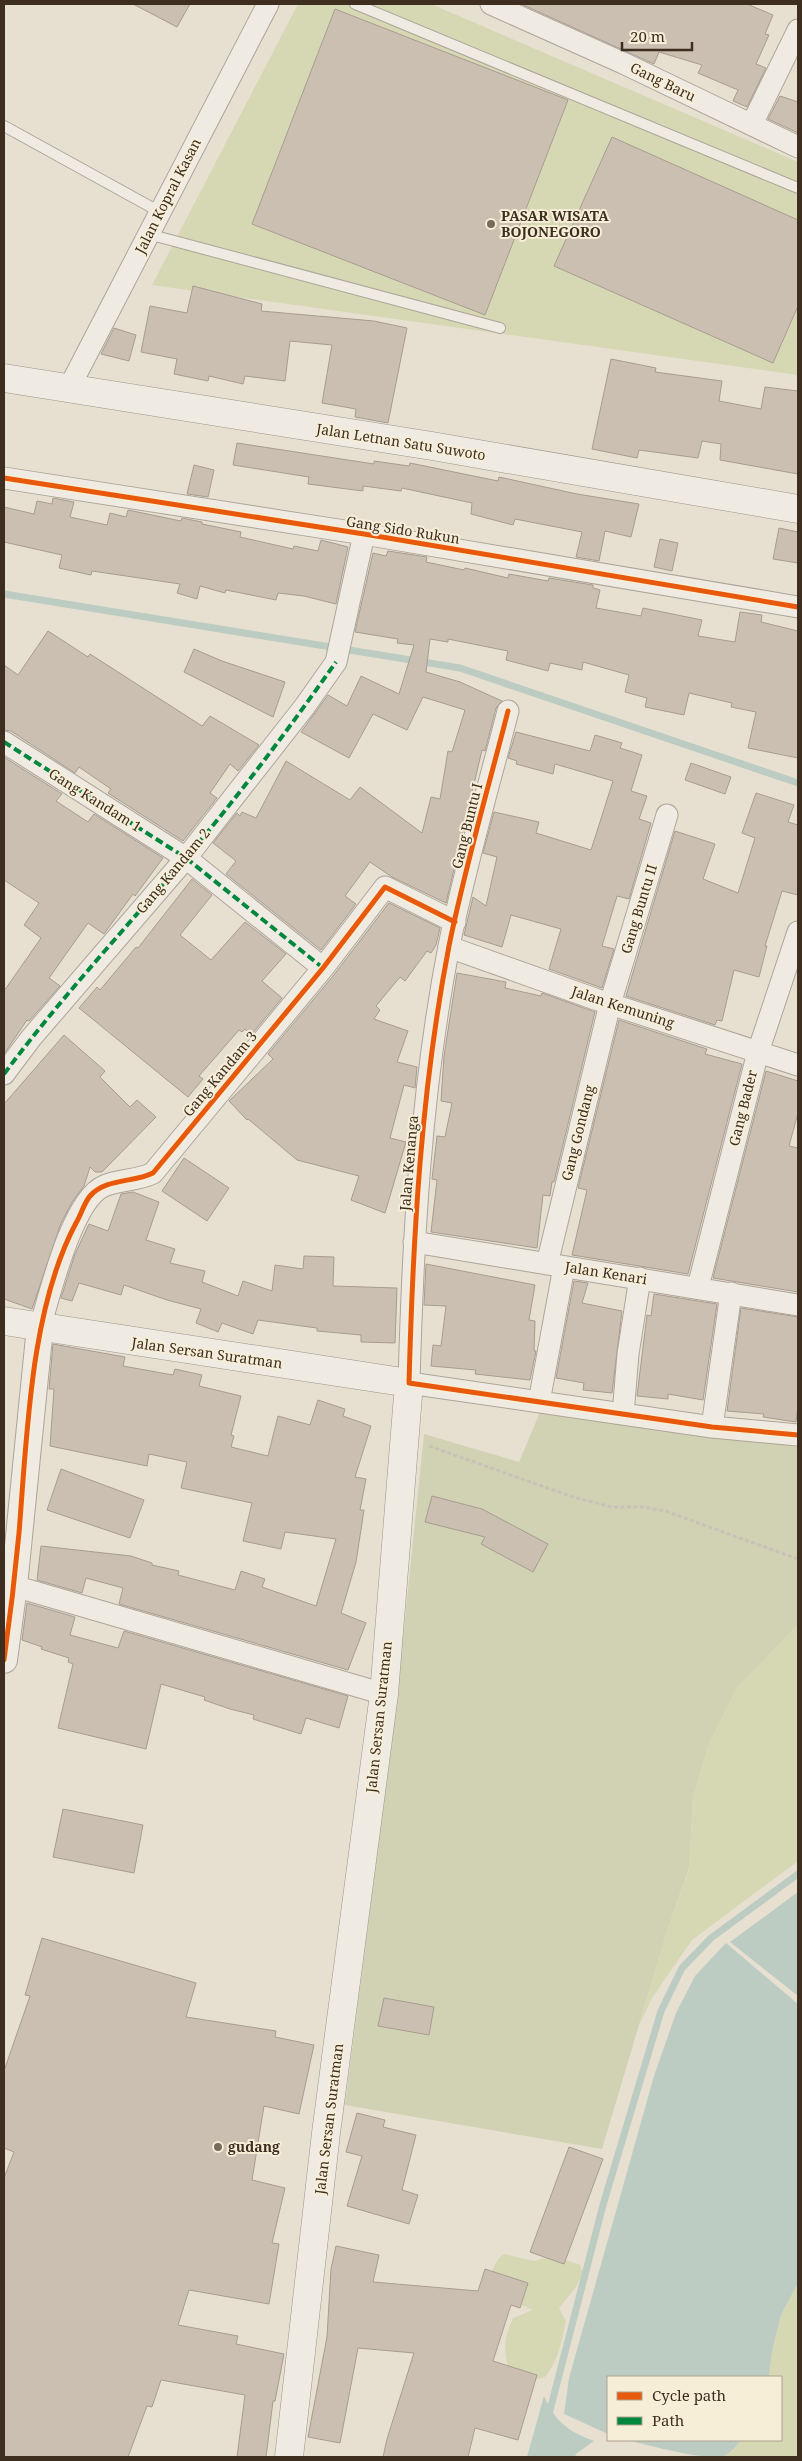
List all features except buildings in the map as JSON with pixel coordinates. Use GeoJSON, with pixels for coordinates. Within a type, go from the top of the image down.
{"type":"FeatureCollection","features":[{"type":"Feature","properties":{"kind":"main road","name":"Jalan Letnan Satu Suwoto"},"geometry":{"type":"LineString","coordinates":[[4,378],[432,446],[798,509]]}},
{"type":"Feature","properties":{"kind":"main road","name":"Jalan Sersan Suratman"},"geometry":{"type":"LineString","coordinates":[[4,1321],[40,1328],[409,1382],[384,1694],[326,2133],[289,2457]]}},
{"type":"Feature","properties":{"kind":"street","name":"Jalan Kopral Kasan"},"geometry":{"type":"LineString","coordinates":[[69,388],[268,4]]}},
{"type":"Feature","properties":{"kind":"street","name":"Gang Baru"},"geometry":{"type":"LineString","coordinates":[[491,4],[623,63],[798,146]]}},
{"type":"Feature","properties":{"kind":"street"},"geometry":{"type":"LineString","coordinates":[[752,124],[798,30]]}},
{"type":"Feature","properties":{"kind":"street","name":"Gang Sido Rukun"},"geometry":{"type":"LineString","coordinates":[[4,478],[364,534],[798,607]]}},
{"type":"Feature","properties":{"kind":"street","name":"Gang Kandam 2"},"geometry":{"type":"LineString","coordinates":[[4,1074],[30,1038],[186,858],[294,721],[336,662],[364,534]]}},
{"type":"Feature","properties":{"kind":"street","name":"Gang Buntu I"},"geometry":{"type":"LineString","coordinates":[[449,947],[508,711]]}},
{"type":"Feature","properties":{"kind":"street","name":"Gang Kandam 1"},"geometry":{"type":"LineString","coordinates":[[4,742],[186,858],[323,968]]}},
{"type":"Feature","properties":{"kind":"street","name":"Gang Buntu II"},"geometry":{"type":"LineString","coordinates":[[610,1004],[667,815]]}},
{"type":"Feature","properties":{"kind":"street","name":"Gang Kandam 3"},"geometry":{"type":"LineString","coordinates":[[40,1328],[65,1244],[90,1196],[103,1186],[118,1182],[140,1180],[153,1173],[323,968],[385,887],[455,922]]}},
{"type":"Feature","properties":{"kind":"street","name":"Gang Bader"},"geometry":{"type":"LineString","coordinates":[[698,1287],[758,1052],[798,932]]}},
{"type":"Feature","properties":{"kind":"street","name":"Jalan Kemuning"},"geometry":{"type":"LineString","coordinates":[[449,947],[610,1004],[798,1065]]}},
{"type":"Feature","properties":{"kind":"street","name":"Jalan Kenanga"},"geometry":{"type":"LineString","coordinates":[[409,1382],[414,1242],[425,1097],[449,947]]}},
{"type":"Feature","properties":{"kind":"street","name":"Gang Gondang"},"geometry":{"type":"LineString","coordinates":[[539,1402],[556,1265],[610,1004]]}},
{"type":"Feature","properties":{"kind":"street","name":"Jalan Kenari"},"geometry":{"type":"LineString","coordinates":[[414,1242],[698,1287],[798,1305]]}},
{"type":"Feature","properties":{"kind":"street"},"geometry":{"type":"LineString","coordinates":[[623,1414],[628,1354],[640,1278]]}},
{"type":"Feature","properties":{"kind":"street"},"geometry":{"type":"LineString","coordinates":[[712,1427],[731,1293]]}},
{"type":"Feature","properties":{"kind":"street"},"geometry":{"type":"LineString","coordinates":[[4,1660],[14,1586],[24,1470],[40,1328]]}},
{"type":"Feature","properties":{"kind":"street"},"geometry":{"type":"LineString","coordinates":[[409,1382],[712,1427],[798,1435]]}},
{"type":"Feature","properties":{"kind":"street"},"geometry":{"type":"LineString","coordinates":[[14,1586],[384,1694]]}},
{"type":"Feature","properties":{"kind":"lane"},"geometry":{"type":"LineString","coordinates":[[355,4],[798,188]]}},
{"type":"Feature","properties":{"kind":"lane"},"geometry":{"type":"LineString","coordinates":[[4,126],[160,212]]}},
{"type":"Feature","properties":{"kind":"lane"},"geometry":{"type":"LineString","coordinates":[[148,234],[500,328]]}},
{"type":"Feature","properties":{"kind":"path"},"geometry":{"type":"LineString","coordinates":[[404,1437],[573,1497],[612,1507],[644,1507],[665,1511],[798,1559]]}},
{"type":"Feature","properties":{"kind":"green space","name":"PASAR WISATA BOJONEGORO"},"geometry":{"type":"Polygon","coordinates":[[[298,4],[431,4],[798,162],[798,375],[152,285],[298,4]]]}},
{"type":"Feature","properties":{"kind":"green space"},"geometry":{"type":"Polygon","coordinates":[[[541,1410],[798,1447],[798,1624],[736,1689],[709,1743],[693,1798],[689,1868],[667,1931],[602,2149],[345,2105],[397,1696],[424,1434],[519,1462],[541,1410]]]}},
{"type":"Feature","properties":{"kind":"green space"},"geometry":{"type":"Polygon","coordinates":[[[798,1624],[798,1861],[692,1940],[652,1998],[639,2026],[667,1931],[689,1869],[693,1798],[709,1743],[736,1689],[798,1624]]]}},
{"type":"Feature","properties":{"kind":"green space"},"geometry":{"type":"Polygon","coordinates":[[[504,2254],[534,2261],[553,2256],[580,2265],[583,2273],[576,2287],[559,2308],[566,2321],[556,2358],[544,2378],[528,2380],[509,2373],[505,2345],[513,2318],[533,2310],[493,2292],[492,2271],[496,2262],[504,2254]]]}},
{"type":"Feature","properties":{"kind":"green space"},"geometry":{"type":"Polygon","coordinates":[[[798,2283],[798,2457],[722,2457],[733,2451],[740,2441],[782,2441],[782,2376],[769,2376],[772,2351],[781,2315],[798,2283]]]}},
{"type":"Feature","properties":{"kind":"shaded area"},"geometry":{"type":"Polygon","coordinates":[[[798,1892],[798,1996],[730,1942],[798,1892]]]}},
{"type":"Feature","properties":{"kind":"shaded area"},"geometry":{"type":"Polygon","coordinates":[[[726,1943],[798,2004],[798,2283],[781,2315],[772,2351],[769,2376],[607,2376],[607,2434],[564,2414],[569,2378],[654,2076],[676,2013],[695,1976],[726,1943]]]}},
{"type":"Feature","properties":{"kind":"shaded area"},"geometry":{"type":"Polygon","coordinates":[[[544,2396],[548,2405],[563,2424],[576,2433],[594,2441],[576,2454],[575,2457],[527,2457],[544,2396]]]}},
{"type":"Feature","properties":{"kind":"shaded area"},"geometry":{"type":"Polygon","coordinates":[[[631,2441],[740,2441],[734,2449],[724,2456],[715,2457],[676,2452],[631,2441]]]}},
{"type":"Feature","properties":{"kind":"waterway"},"geometry":{"type":"LineString","coordinates":[[4,594],[460,668],[798,783]]}},
{"type":"Feature","properties":{"kind":"waterway"},"geometry":{"type":"LineString","coordinates":[[548,2418],[603,2205],[661,2011],[682,1968],[711,1938],[798,1874]]}},
{"type":"Feature","properties":{"kind":"marked path"},"geometry":{"type":"LineString","coordinates":[[4,1074],[69,992],[224,812],[336,662]]}},
{"type":"Feature","properties":{"kind":"marked path"},"geometry":{"type":"LineString","coordinates":[[4,742],[186,858],[323,968]]}},
{"type":"Feature","properties":{"kind":"cycle path"},"geometry":{"type":"LineString","coordinates":[[4,478],[364,534],[798,607]]}},
{"type":"Feature","properties":{"kind":"cycle path"},"geometry":{"type":"LineString","coordinates":[[508,711],[462,887],[439,1000],[420,1163],[409,1383],[712,1427],[798,1435]]}},
{"type":"Feature","properties":{"kind":"cycle path"},"geometry":{"type":"LineString","coordinates":[[4,1660],[17,1549],[28,1415],[40,1333],[49,1294],[61,1257],[88,1199],[96,1190],[104,1186],[153,1173],[323,968],[385,887],[455,922]]}},
{"type":"Feature","properties":{"kind":"place","name":"PASAR WISATA BOJONEGORO"},"geometry":{"type":"Point","coordinates":[491,224]}},
{"type":"Feature","properties":{"kind":"place","name":"gudang"},"geometry":{"type":"Point","coordinates":[218,2147]}}]}
